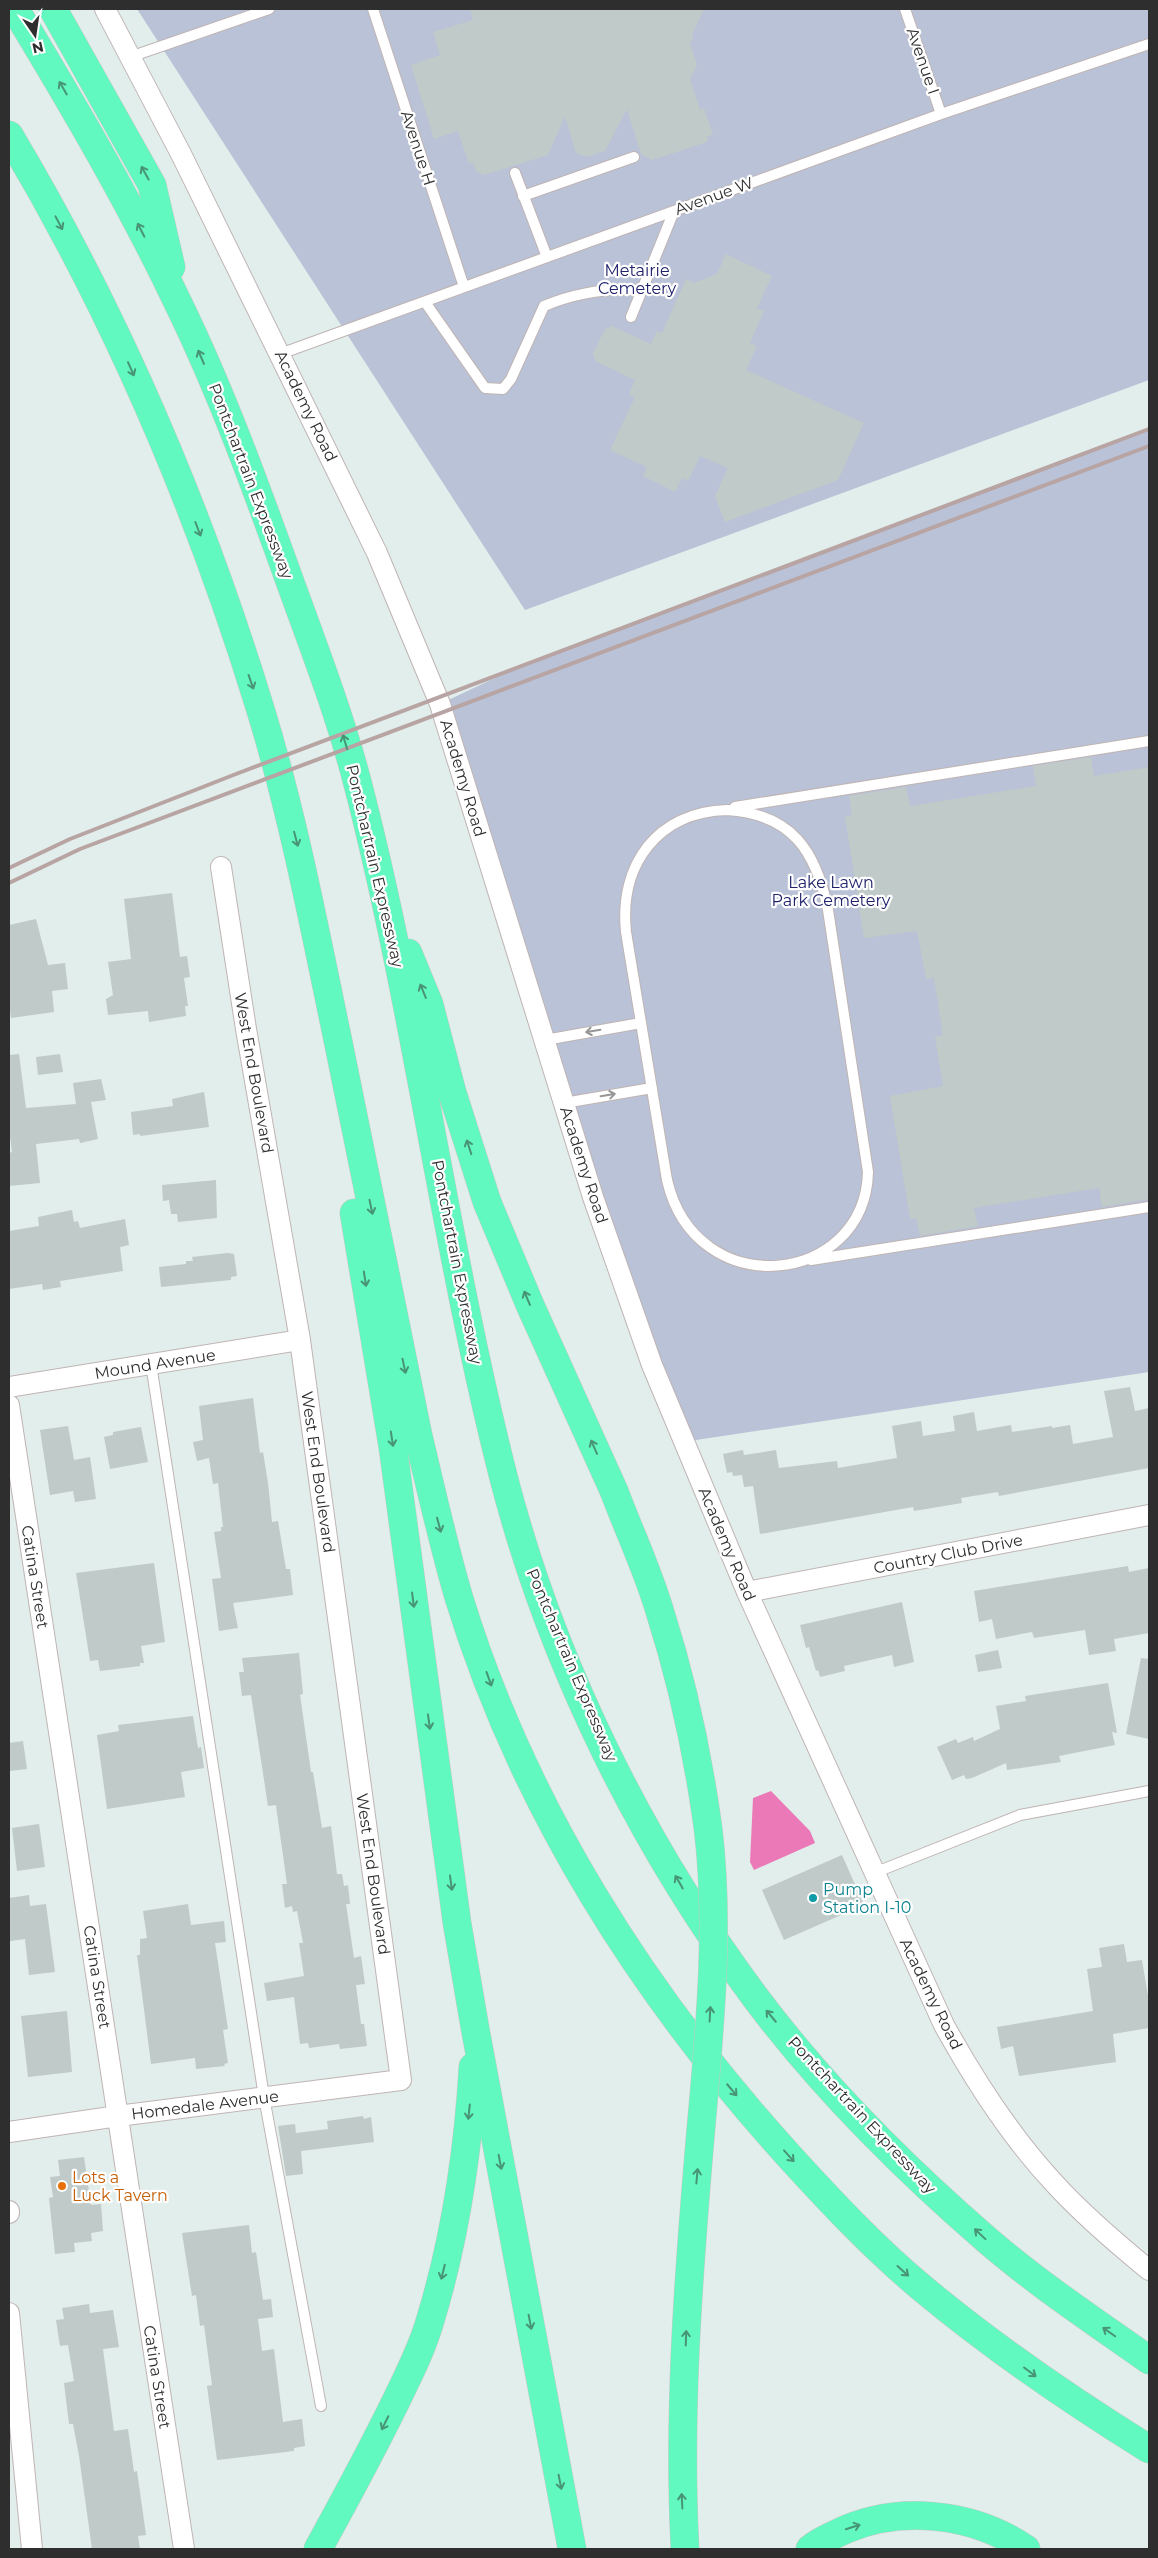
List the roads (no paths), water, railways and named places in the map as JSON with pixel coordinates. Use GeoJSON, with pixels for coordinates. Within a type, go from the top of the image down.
{"type":"FeatureCollection","features":[{"type":"Feature","properties":{"kind":"highway","name":"Pontchartrain Expressway"},"geometry":{"type":"LineString","coordinates":[[15,9],[112,174],[180,305],[252,477],[324,676],[356,776],[383,891],[479,1371],[505,1482],[533,1575],[572,1674],[620,1780],[687,1897],[756,1998],[818,2073],[906,2166],[990,2243],[1063,2299],[1149,2360]]}},
{"type":"Feature","properties":{"kind":"highway"},"geometry":{"type":"LineString","coordinates":[[53,9],[152,185],[180,305]]}},
{"type":"Feature","properties":{"kind":"highway"},"geometry":{"type":"LineString","coordinates":[[9,135],[36,180],[100,302],[131,368],[212,564],[268,736],[297,845],[418,1435],[460,1599],[494,1695],[538,1794],[588,1890],[630,1954],[714,2070],[756,2120],[862,2234],[920,2286],[1038,2378],[1149,2449]]}},
{"type":"Feature","properties":{"kind":"highway"},"geometry":{"type":"LineString","coordinates":[[9,144],[36,180]]}},
{"type":"Feature","properties":{"kind":"highway"},"geometry":{"type":"LineString","coordinates":[[383,891],[429,1004],[452,1092],[487,1202],[530,1305],[614,1491],[660,1611],[682,1695],[697,1764],[708,1830],[713,1921],[711,2015],[687,2296],[682,2482],[685,2549]]}},
{"type":"Feature","properties":{"kind":"highway"},"geometry":{"type":"LineString","coordinates":[[327,988],[351,1193],[394,1448],[442,1820],[475,2028],[572,2549]]}},
{"type":"Feature","properties":{"kind":"highway"},"geometry":{"type":"LineString","coordinates":[[318,2549],[372,2450],[407,2377],[430,2323],[454,2230],[471,2091],[475,2028]]}},
{"type":"Feature","properties":{"kind":"highway"},"geometry":{"type":"LineString","coordinates":[[810,2549],[845,2530],[883,2517],[948,2517],[984,2528],[1013,2540],[1026,2549]]}},
{"type":"Feature","properties":{"kind":"street","name":"Academy Road"},"geometry":{"type":"LineString","coordinates":[[105,9],[280,354],[377,552],[440,704],[593,1197],[652,1365],[747,1592],[944,2025],[968,2070],[1006,2124],[1053,2183],[1104,2232],[1149,2270]]}},
{"type":"Feature","properties":{"kind":"street","name":"West End Boulevard"},"geometry":{"type":"LineString","coordinates":[[221,867],[246,1029],[300,1340],[401,2080]]}},
{"type":"Feature","properties":{"kind":"street","name":"Mound Avenue"},"geometry":{"type":"LineString","coordinates":[[9,1387],[300,1340]]}},
{"type":"Feature","properties":{"kind":"street","name":"Catina Street"},"geometry":{"type":"LineString","coordinates":[[9,1405],[184,2549]]}},
{"type":"Feature","properties":{"kind":"street","name":"Country Club Drive"},"geometry":{"type":"LineString","coordinates":[[747,1592],[1149,1515]]}},
{"type":"Feature","properties":{"kind":"street","name":"Homedale Avenue"},"geometry":{"type":"LineString","coordinates":[[9,2132],[118,2116],[401,2080]]}},
{"type":"Feature","properties":{"kind":"street"},"geometry":{"type":"LineString","coordinates":[[9,2312],[32,2549]]}},
{"type":"Feature","properties":{"kind":"lane"},"geometry":{"type":"LineString","coordinates":[[130,57],[269,9]]}},
{"type":"Feature","properties":{"kind":"lane","name":"Avenue H"},"geometry":{"type":"LineString","coordinates":[[373,9],[464,288]]}},
{"type":"Feature","properties":{"kind":"lane","name":"Avenue I"},"geometry":{"type":"LineString","coordinates":[[905,9],[941,114]]}},
{"type":"Feature","properties":{"kind":"lane","name":"Avenue W"},"geometry":{"type":"LineString","coordinates":[[280,354],[941,114],[1149,44]]}},
{"type":"Feature","properties":{"kind":"lane"},"geometry":{"type":"LineString","coordinates":[[524,196],[634,157]]}},
{"type":"Feature","properties":{"kind":"lane"},"geometry":{"type":"LineString","coordinates":[[514,173],[546,257]]}},
{"type":"Feature","properties":{"kind":"lane"},"geometry":{"type":"LineString","coordinates":[[631,317],[674,211]]}},
{"type":"Feature","properties":{"kind":"lane"},"geometry":{"type":"LineString","coordinates":[[425,302],[485,388],[504,389],[511,379],[544,306],[568,296],[616,288],[642,291]]}},
{"type":"Feature","properties":{"kind":"lane"},"geometry":{"type":"LineString","coordinates":[[1149,741],[693,815],[663,831],[640,857],[629,880],[625,914],[670,1194],[681,1218],[691,1232],[711,1250],[743,1264],[770,1266],[1149,1207]]}},
{"type":"Feature","properties":{"kind":"lane"},"geometry":{"type":"LineString","coordinates":[[718,810],[744,812],[761,816],[776,823],[797,839],[816,866],[828,910],[866,1152],[868,1182],[860,1207],[846,1230],[820,1252],[795,1263]]}},
{"type":"Feature","properties":{"kind":"lane"},"geometry":{"type":"LineString","coordinates":[[544,1040],[641,1023]]}},
{"type":"Feature","properties":{"kind":"lane"},"geometry":{"type":"LineString","coordinates":[[564,1103],[652,1088]]}},
{"type":"Feature","properties":{"kind":"lane"},"geometry":{"type":"LineString","coordinates":[[151,1364],[264,2097],[321,2406]]}},
{"type":"Feature","properties":{"kind":"lane"},"geometry":{"type":"LineString","coordinates":[[874,1873],[1020,1815],[1149,1791]]}},
{"type":"Feature","properties":{"kind":"railway"},"geometry":{"type":"LineString","coordinates":[[9,868],[70,839],[236,774],[1149,429]]}},
{"type":"Feature","properties":{"kind":"railway"},"geometry":{"type":"LineString","coordinates":[[9,883],[80,849],[1149,446]]}},
{"type":"Feature","properties":{"kind":"place","name":"Pump Station I-10"},"geometry":{"type":"Point","coordinates":[813,1898]}},
{"type":"Feature","properties":{"kind":"place","name":"Lots a Luck Tavern"},"geometry":{"type":"Point","coordinates":[62,2186]}},
{"type":"Feature","properties":{"kind":"park label","name":"Metairie Cemetery"},"geometry":{"type":"Point","coordinates":[637,279]}},
{"type":"Feature","properties":{"kind":"park label","name":"Lake Lawn Park Cemetery"},"geometry":{"type":"Point","coordinates":[831,891]}}]}
